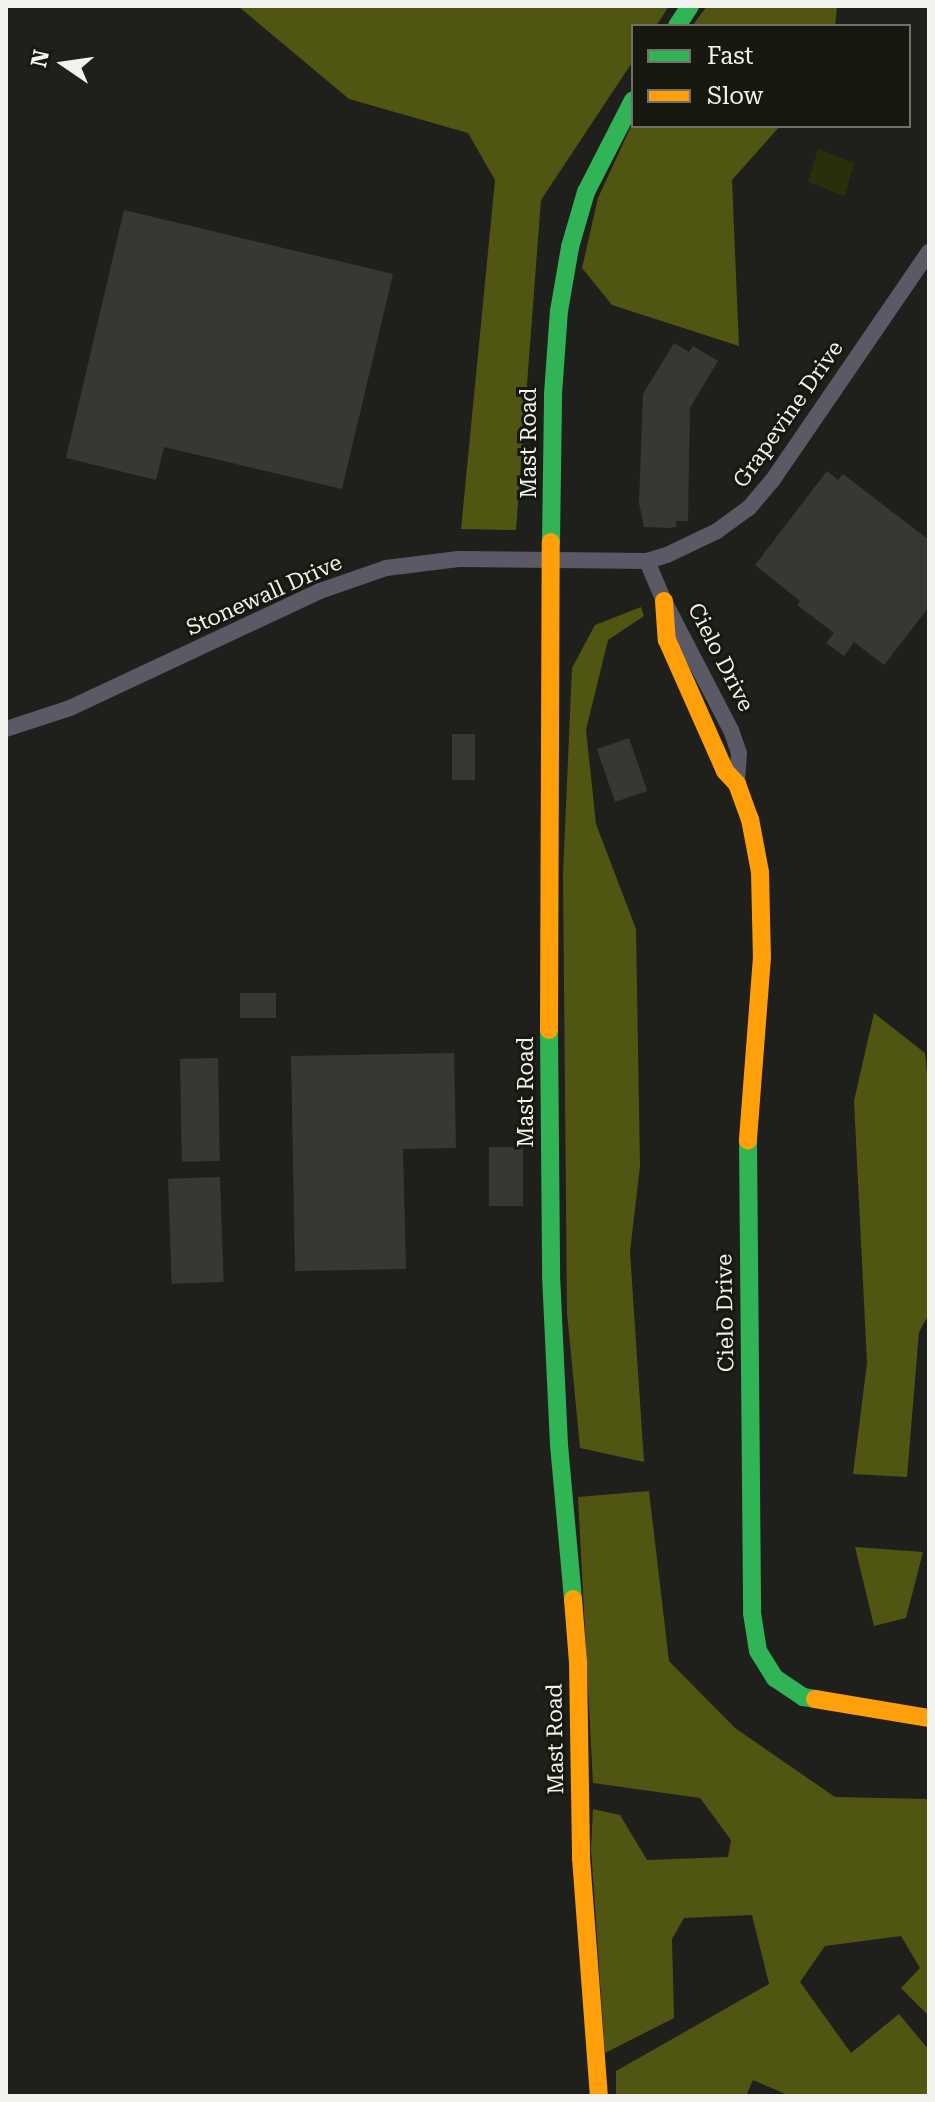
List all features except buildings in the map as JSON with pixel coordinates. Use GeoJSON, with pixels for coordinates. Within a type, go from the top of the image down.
{"type":"FeatureCollection","features":[{"type":"Feature","properties":{"kind":"street"},"geometry":{"type":"LineString","coordinates":[[678,24],[690,6]]}},
{"type":"Feature","properties":{"kind":"street","name":"Mast Road"},"geometry":{"type":"LineString","coordinates":[[599,2096],[581,1858],[578,1662],[557,1417],[551,1275],[548,853],[554,382],[563,283],[586,192],[631,104]]}},
{"type":"Feature","properties":{"kind":"street","name":"Grapevine Drive"},"geometry":{"type":"LineString","coordinates":[[553,559],[647,561],[717,531],[760,495],[929,252]]}},
{"type":"Feature","properties":{"kind":"street","name":"Stonewall Drive"},"geometry":{"type":"LineString","coordinates":[[6,729],[70,708],[353,578],[426,561],[553,559]]}},
{"type":"Feature","properties":{"kind":"street","name":"Cielo Drive"},"geometry":{"type":"LineString","coordinates":[[647,561],[664,601],[663,621],[667,640],[725,771],[737,784],[756,847],[762,898],[746,1185],[752,1613],[758,1651],[775,1678],[803,1697],[929,1718]]}},
{"type":"Feature","properties":{"kind":"green space"},"geometry":{"type":"Polygon","coordinates":[[[818,149],[854,163],[845,196],[808,182],[818,149]]]}},
{"type":"Feature","properties":{"kind":"shaded area"},"geometry":{"type":"Polygon","coordinates":[[[238,6],[669,6],[657,24],[631,24],[631,64],[541,200],[516,530],[461,529],[495,180],[468,133],[349,99],[238,6]]]}},
{"type":"Feature","properties":{"kind":"shaded area"},"geometry":{"type":"Polygon","coordinates":[[[707,6],[837,6],[835,24],[694,24],[707,6]]]}},
{"type":"Feature","properties":{"kind":"shaded area"},"geometry":{"type":"Polygon","coordinates":[[[631,126],[778,128],[732,180],[739,346],[612,305],[582,268],[598,198],[631,126]]]}},
{"type":"Feature","properties":{"kind":"shaded area"},"geometry":{"type":"Polygon","coordinates":[[[641,607],[644,616],[608,640],[586,730],[596,824],[636,929],[640,1166],[630,1252],[644,1462],[580,1448],[567,1313],[563,874],[572,668],[595,625],[641,607]]]}},
{"type":"Feature","properties":{"kind":"shaded area"},"geometry":{"type":"Polygon","coordinates":[[[874,1013],[925,1053],[929,1096],[929,1314],[919,1332],[907,1477],[853,1474],[867,1363],[854,1101],[874,1013]]]}},
{"type":"Feature","properties":{"kind":"shaded area"},"geometry":{"type":"Polygon","coordinates":[[[649,1491],[669,1661],[735,1728],[835,1797],[929,1799],[929,2016],[901,1988],[920,1968],[901,1936],[825,1946],[800,1982],[851,2053],[899,2014],[929,2050],[927,2096],[790,2096],[753,2080],[746,2096],[616,2096],[616,2071],[769,1984],[752,1915],[684,1918],[672,1939],[674,2018],[605,2053],[591,1849],[593,1809],[620,1815],[647,1860],[728,1857],[731,1840],[700,1798],[593,1783],[578,1497],[649,1491]]]}},
{"type":"Feature","properties":{"kind":"shaded area"},"geometry":{"type":"Polygon","coordinates":[[[855,1547],[923,1552],[906,1618],[874,1626],[855,1547]]]}},
{"type":"Feature","properties":{"kind":"traffic: fast"},"geometry":{"type":"LineString","coordinates":[[678,24],[690,6]]}},
{"type":"Feature","properties":{"kind":"traffic: fast"},"geometry":{"type":"LineString","coordinates":[[551,542],[553,394],[559,311],[570,247],[586,192],[631,104]]}},
{"type":"Feature","properties":{"kind":"traffic: fast"},"geometry":{"type":"LineString","coordinates":[[549,1030],[551,1275],[559,1445],[573,1599]]}},
{"type":"Feature","properties":{"kind":"traffic: fast"},"geometry":{"type":"LineString","coordinates":[[748,1140],[752,1613],[758,1651],[775,1678],[803,1697],[815,1699]]}},
{"type":"Feature","properties":{"kind":"traffic: slow"},"geometry":{"type":"LineString","coordinates":[[549,1030],[551,542]]}},
{"type":"Feature","properties":{"kind":"traffic: slow"},"geometry":{"type":"LineString","coordinates":[[664,601],[667,640],[725,771],[737,784],[750,819],[760,872],[762,957],[748,1140]]}},
{"type":"Feature","properties":{"kind":"traffic: slow"},"geometry":{"type":"LineString","coordinates":[[573,1599],[578,1662],[581,1858],[599,2096]]}},
{"type":"Feature","properties":{"kind":"traffic: slow"},"geometry":{"type":"LineString","coordinates":[[815,1699],[929,1718]]}}]}
